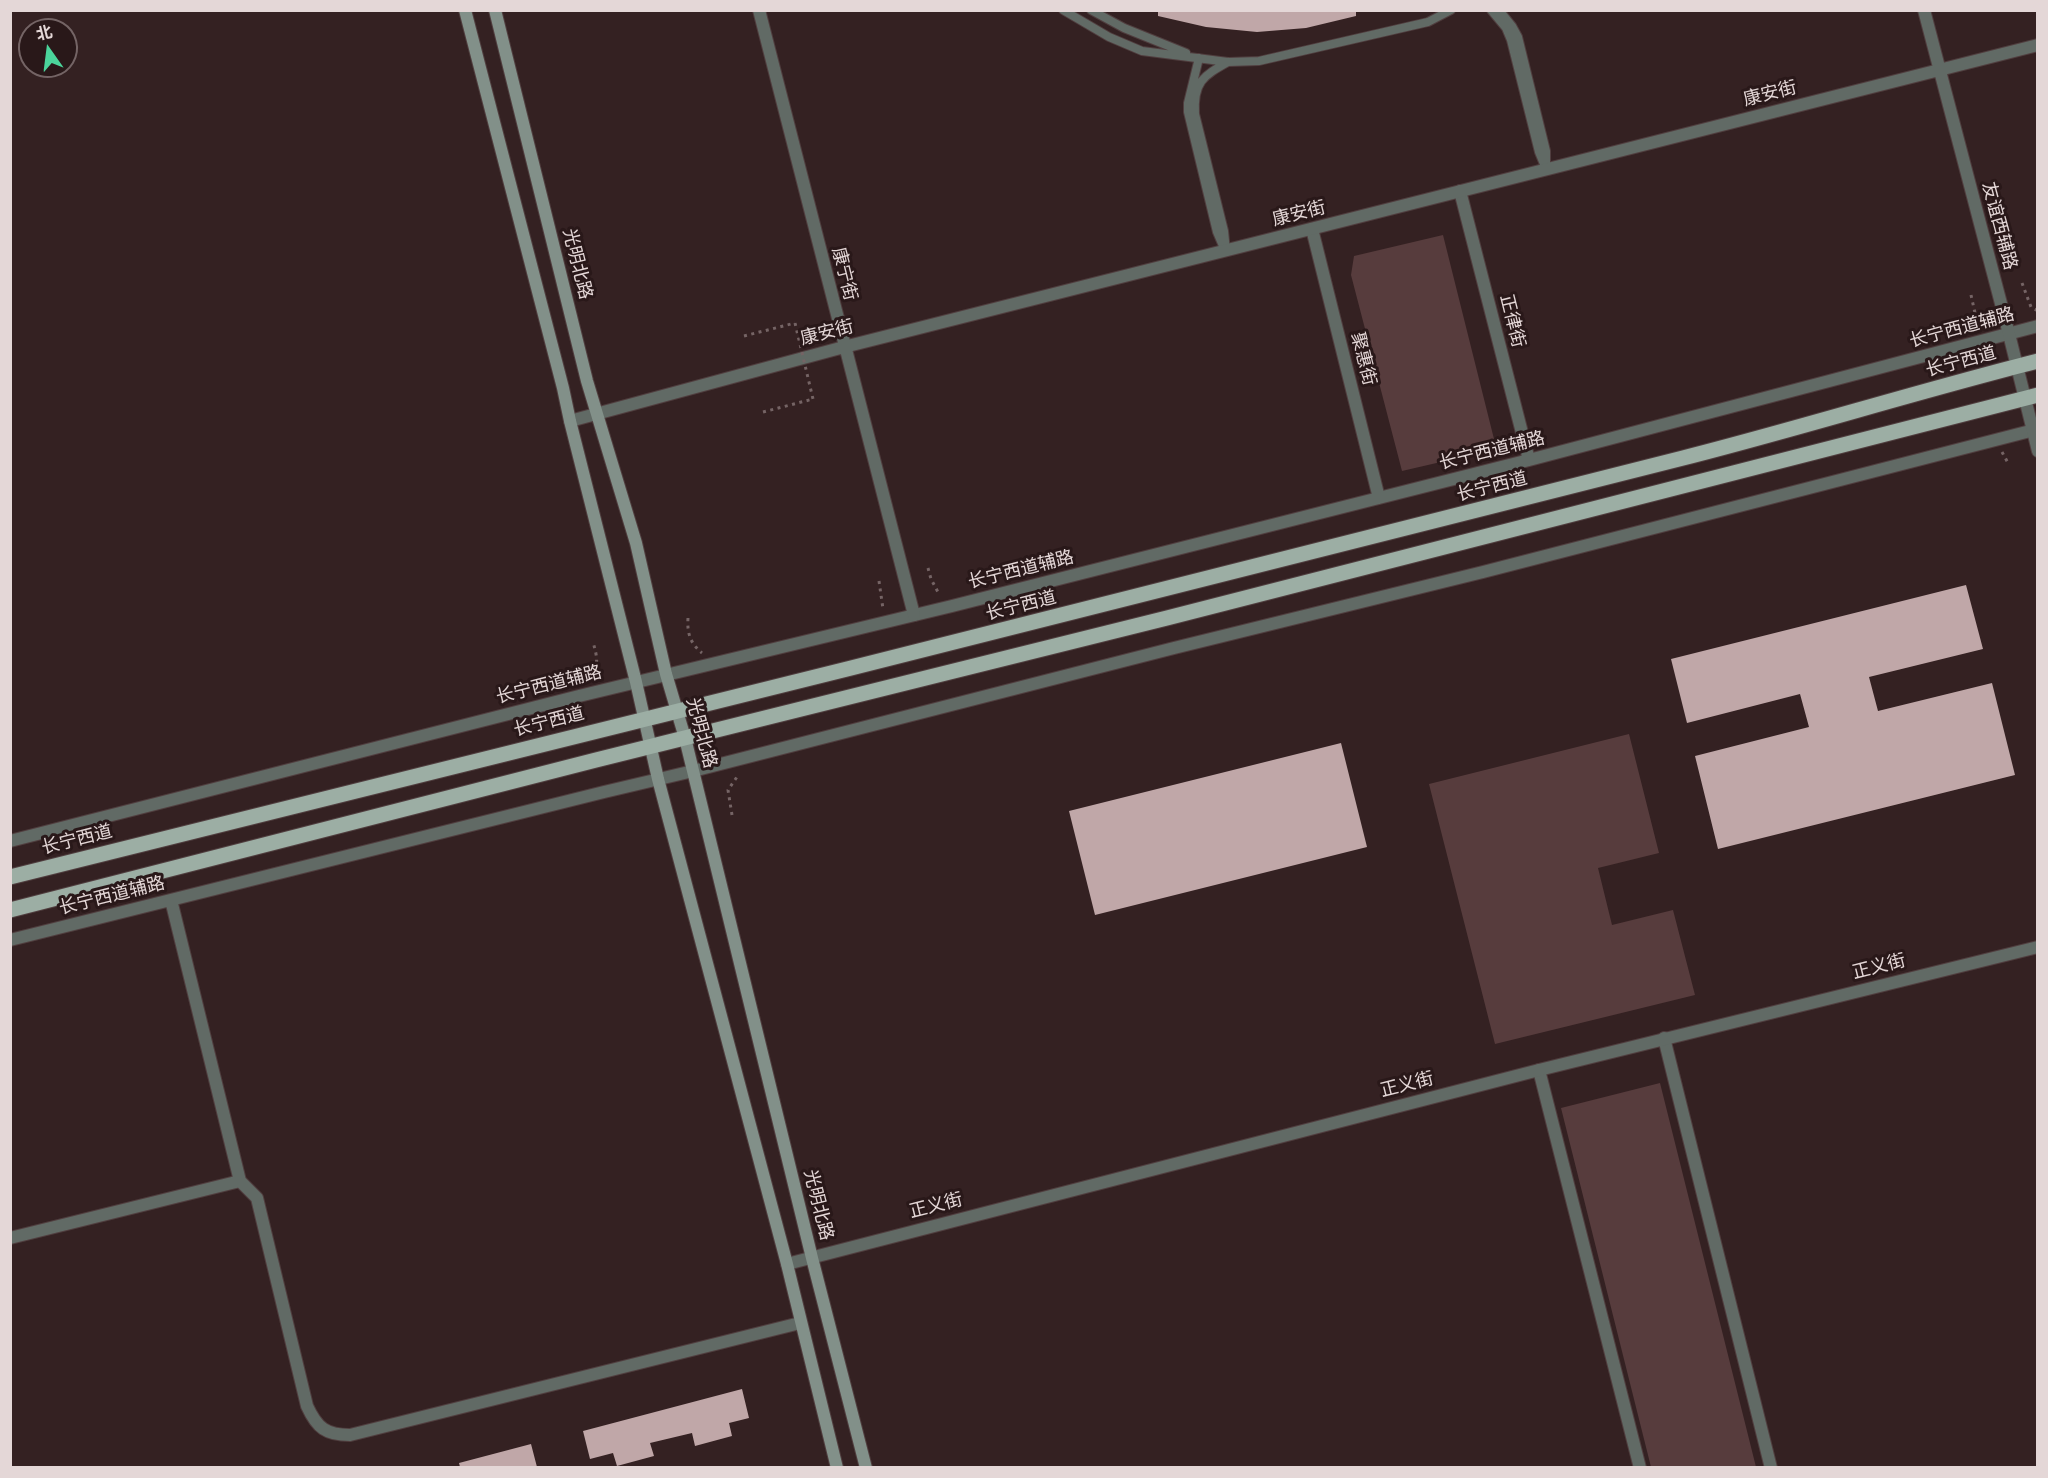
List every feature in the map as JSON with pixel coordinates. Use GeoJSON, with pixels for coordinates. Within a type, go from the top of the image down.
{"type":"FeatureCollection","features":[{"type":"Feature","properties":{"kind":"main road"},"geometry":{"type":"LineString","coordinates":[[465,10],[563,388],[658,779],[787,1264],[837,1467]]}},
{"type":"Feature","properties":{"kind":"main road","name":"光明北路"},"geometry":{"type":"LineString","coordinates":[[495,10],[587,381],[636,543],[666,674],[685,738],[812,1258],[866,1467]]}},
{"type":"Feature","properties":{"kind":"main road","name":"长宁西道"},"geometry":{"type":"LineString","coordinates":[[10,878],[1250,569],[1666,462],[2037,361]]}},
{"type":"Feature","properties":{"kind":"main road"},"geometry":{"type":"LineString","coordinates":[[10,910],[1190,612],[2031,396]]}},
{"type":"Feature","properties":{"kind":"street","name":"康宁街"},"geometry":{"type":"LineString","coordinates":[[759,10],[914,615]]}},
{"type":"Feature","properties":{"kind":"street","name":"友谊西辅路"},"geometry":{"type":"LineString","coordinates":[[1924,10],[2016,367],[2031,396],[2037,451]]}},
{"type":"Feature","properties":{"kind":"street","name":"康安街"},"geometry":{"type":"LineString","coordinates":[[570,421],[844,347],[2037,45]]}},
{"type":"Feature","properties":{"kind":"street","name":"正律街"},"geometry":{"type":"LineString","coordinates":[[1460,191],[1529,460]]}},
{"type":"Feature","properties":{"kind":"street","name":"聚惠街"},"geometry":{"type":"LineString","coordinates":[[1312,229],[1379,498]]}},
{"type":"Feature","properties":{"kind":"street","name":"长宁西道辅路"},"geometry":{"type":"LineString","coordinates":[[10,841],[666,674],[952,606],[1529,460],[2037,326]]}},
{"type":"Feature","properties":{"kind":"street","name":"长宁西道辅路"},"geometry":{"type":"LineString","coordinates":[[10,940],[693,771],[1152,653],[1484,572],[1985,441],[2035,430]]}},
{"type":"Feature","properties":{"kind":"street"},"geometry":{"type":"LineString","coordinates":[[171,900],[240,1182],[257,1198],[307,1406],[314,1422],[333,1435],[350,1435],[800,1323]]}},
{"type":"Feature","properties":{"kind":"street","name":"正义街"},"geometry":{"type":"LineString","coordinates":[[787,1264],[1664,1038],[2037,947]]}},
{"type":"Feature","properties":{"kind":"street"},"geometry":{"type":"LineString","coordinates":[[1664,1038],[1771,1467]]}},
{"type":"Feature","properties":{"kind":"street"},"geometry":{"type":"LineString","coordinates":[[1539,1070],[1640,1467]]}},
{"type":"Feature","properties":{"kind":"street"},"geometry":{"type":"LineString","coordinates":[[10,1238],[240,1182]]}},
{"type":"Feature","properties":{"kind":"lane"},"geometry":{"type":"LineString","coordinates":[[1063,10],[1109,37],[1142,51],[1228,62],[1259,61],[1428,22],[1450,10]]}},
{"type":"Feature","properties":{"kind":"lane"},"geometry":{"type":"LineString","coordinates":[[1091,10],[1124,28],[1199,58]]}},
{"type":"Feature","properties":{"kind":"lane"},"geometry":{"type":"LineString","coordinates":[[1491,10],[1506,28],[1511,40],[1539,152],[1546,169]]}},
{"type":"Feature","properties":{"kind":"lane"},"geometry":{"type":"LineString","coordinates":[[1499,10],[1518,37],[1546,151],[1546,169]]}},
{"type":"Feature","properties":{"kind":"lane"},"geometry":{"type":"LineString","coordinates":[[1199,58],[1188,112],[1217,232],[1226,251]]}},
{"type":"Feature","properties":{"kind":"lane"},"geometry":{"type":"LineString","coordinates":[[1226,251],[1224,231],[1194,104],[1199,82],[1228,62]]}},
{"type":"Feature","properties":{"kind":"path"},"geometry":{"type":"LineString","coordinates":[[2022,283],[2031,307],[2037,311]]}},
{"type":"Feature","properties":{"kind":"path"},"geometry":{"type":"LineString","coordinates":[[1970,344],[1977,322],[1971,295]]}},
{"type":"Feature","properties":{"kind":"path"},"geometry":{"type":"LineString","coordinates":[[744,336],[795,323],[813,399],[763,412]]}},
{"type":"Feature","properties":{"kind":"path"},"geometry":{"type":"LineString","coordinates":[[928,568],[937,592],[952,606]]}},
{"type":"Feature","properties":{"kind":"path"},"geometry":{"type":"LineString","coordinates":[[876,624],[883,608],[879,581]]}},
{"type":"Feature","properties":{"kind":"path"},"geometry":{"type":"LineString","coordinates":[[688,618],[687,633],[695,647],[706,656],[728,661]]}},
{"type":"Feature","properties":{"kind":"path"},"geometry":{"type":"LineString","coordinates":[[579,696],[597,667],[597,655],[593,642]]}},
{"type":"Feature","properties":{"kind":"path"},"geometry":{"type":"LineString","coordinates":[[732,815],[728,790],[752,755]]}},
{"type":"Feature","properties":{"kind":"shaded area"},"geometry":{"type":"Polygon","coordinates":[[[1443,235],[1494,439],[1484,452],[1402,471],[1351,275],[1354,256],[1443,235]]]}},
{"type":"Feature","properties":{"kind":"shaded area"},"geometry":{"type":"Polygon","coordinates":[[[1629,734],[1659,853],[1598,868],[1612,925],[1673,910],[1695,995],[1495,1044],[1429,784],[1629,734]]]}},
{"type":"Feature","properties":{"kind":"shaded area"},"geometry":{"type":"Polygon","coordinates":[[[1660,1083],[1756,1467],[1651,1467],[1561,1108],[1660,1083]]]}},
{"type":"Feature","properties":{"kind":"building"},"geometry":{"type":"Polygon","coordinates":[[[1158,10],[1356,10],[1356,16],[1306,28],[1257,32],[1206,27],[1158,16],[1158,10]]]}},
{"type":"Feature","properties":{"kind":"building"},"geometry":{"type":"Polygon","coordinates":[[[1966,585],[1983,649],[1869,677],[1878,711],[1992,683],[2015,775],[1718,849],[1695,756],[1809,727],[1800,694],[1687,723],[1671,659],[1966,585]]]}},
{"type":"Feature","properties":{"kind":"building"},"geometry":{"type":"Polygon","coordinates":[[[1341,743],[1367,847],[1095,915],[1069,811],[1341,743]]]}},
{"type":"Feature","properties":{"kind":"building"},"geometry":{"type":"Polygon","coordinates":[[[742,1389],[749,1418],[729,1423],[732,1436],[695,1446],[692,1433],[650,1443],[654,1456],[617,1466],[613,1453],[590,1459],[583,1431],[742,1389]]]}},
{"type":"Feature","properties":{"kind":"building"},"geometry":{"type":"Polygon","coordinates":[[[531,1444],[537,1467],[460,1467],[459,1463],[531,1444]]]}}]}
